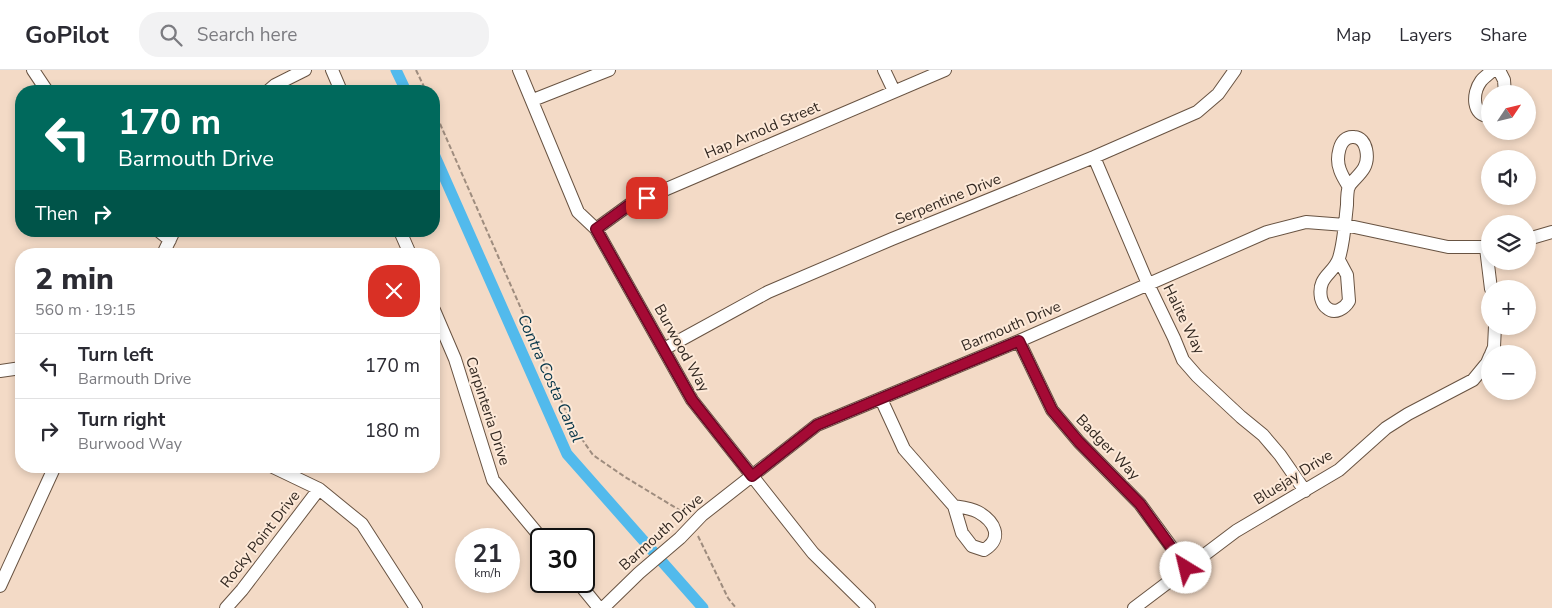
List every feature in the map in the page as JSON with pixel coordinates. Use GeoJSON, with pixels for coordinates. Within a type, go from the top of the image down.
{"type":"FeatureCollection","features":[{"type":"Feature","properties":{"kind":"street"},"geometry":{"type":"LineString","coordinates":[[33,70],[43,85]]}},
{"type":"Feature","properties":{"kind":"street"},"geometry":{"type":"LineString","coordinates":[[275,85],[305,70]]}},
{"type":"Feature","properties":{"kind":"street"},"geometry":{"type":"LineString","coordinates":[[332,70],[338,85]]}},
{"type":"Feature","properties":{"kind":"street","name":"Burwood Way"},"geometry":{"type":"LineString","coordinates":[[520,70],[578,212],[596,229],[692,400],[813,553],[869,608]]}},
{"type":"Feature","properties":{"kind":"street"},"geometry":{"type":"LineString","coordinates":[[533,100],[609,70]]}},
{"type":"Feature","properties":{"kind":"street"},"geometry":{"type":"LineString","coordinates":[[884,70],[894,91]]}},
{"type":"Feature","properties":{"kind":"street","name":"Hap Arnold Street"},"geometry":{"type":"LineString","coordinates":[[596,229],[629,205],[945,70]]}},
{"type":"Feature","properties":{"kind":"street","name":"Serpentine Drive"},"geometry":{"type":"LineString","coordinates":[[664,348],[768,292],[892,239],[1094,157],[1197,112],[1218,94],[1235,70]]}},
{"type":"Feature","properties":{"kind":"street"},"geometry":{"type":"LineString","coordinates":[[1481,114],[1475,107],[1476,91],[1481,81],[1493,70]]}},
{"type":"Feature","properties":{"kind":"street"},"geometry":{"type":"LineString","coordinates":[[1499,70],[1504,85]]}},
{"type":"Feature","properties":{"kind":"street","name":"Halite Way"},"geometry":{"type":"LineString","coordinates":[[1094,157],[1148,284],[1183,360],[1240,417],[1263,435],[1280,455],[1305,491]]}},
{"type":"Feature","properties":{"kind":"street"},"geometry":{"type":"LineString","coordinates":[[1339,260],[1349,187]]}},
{"type":"Feature","properties":{"kind":"street","name":"Barmouth Drive"},"geometry":{"type":"LineString","coordinates":[[604,608],[639,573],[680,538],[702,515],[817,425],[1019,341],[1267,232],[1306,222],[1344,225],[1448,247],[1481,248]]}},
{"type":"Feature","properties":{"kind":"street"},"geometry":{"type":"LineString","coordinates":[[1536,237],[1552,232]]}},
{"type":"Feature","properties":{"kind":"street","name":"Carpinteria Drive"},"geometry":{"type":"LineString","coordinates":[[440,324],[455,359],[493,480],[533,528]]}},
{"type":"Feature","properties":{"kind":"street","name":"Badger Way"},"geometry":{"type":"LineString","coordinates":[[1019,341],[1052,410],[1079,442],[1140,504],[1186,568]]}},
{"type":"Feature","properties":{"kind":"street"},"geometry":{"type":"LineString","coordinates":[[0,371],[15,369]]}},
{"type":"Feature","properties":{"kind":"street","name":"Bluejay Drive"},"geometry":{"type":"LineString","coordinates":[[1134,608],[1236,531],[1339,470],[1386,428],[1408,414],[1473,380],[1481,370]]}},
{"type":"Feature","properties":{"kind":"street"},"geometry":{"type":"LineString","coordinates":[[881,398],[904,449],[954,506]]}},
{"type":"Feature","properties":{"kind":"street"},"geometry":{"type":"LineString","coordinates":[[2,579],[52,473]]}},
{"type":"Feature","properties":{"kind":"street"},"geometry":{"type":"LineString","coordinates":[[286,473],[319,489],[362,524],[416,608]]}},
{"type":"Feature","properties":{"kind":"street","name":"Rocky Point Drive"},"geometry":{"type":"LineString","coordinates":[[226,608],[242,590],[319,489]]}},
{"type":"Feature","properties":{"kind":"street"},"geometry":{"type":"LineString","coordinates":[[587,593],[599,608]]}},
{"type":"Feature","properties":{"kind":"path"},"geometry":{"type":"LineString","coordinates":[[416,70],[423,85]]}},
{"type":"Feature","properties":{"kind":"path"},"geometry":{"type":"LineString","coordinates":[[440,124],[572,425],[593,454],[625,477],[681,511]]}},
{"type":"Feature","properties":{"kind":"path"},"geometry":{"type":"LineString","coordinates":[[698,536],[728,598],[736,608]]}},
{"type":"Feature","properties":{"kind":"waterway","name":"Contra Costa Canal"},"geometry":{"type":"LineString","coordinates":[[396,70],[403,85]]}},
{"type":"Feature","properties":{"kind":"waterway","name":"Contra Costa Canal"},"geometry":{"type":"LineString","coordinates":[[440,168],[567,454],[703,608]]}},
{"type":"Feature","properties":{"kind":"route"},"geometry":{"type":"LineString","coordinates":[[647,198],[629,205],[596,229],[692,400],[752,476],[817,425],[1019,341],[1052,410],[1079,442],[1140,504],[1186,568]]}}]}
